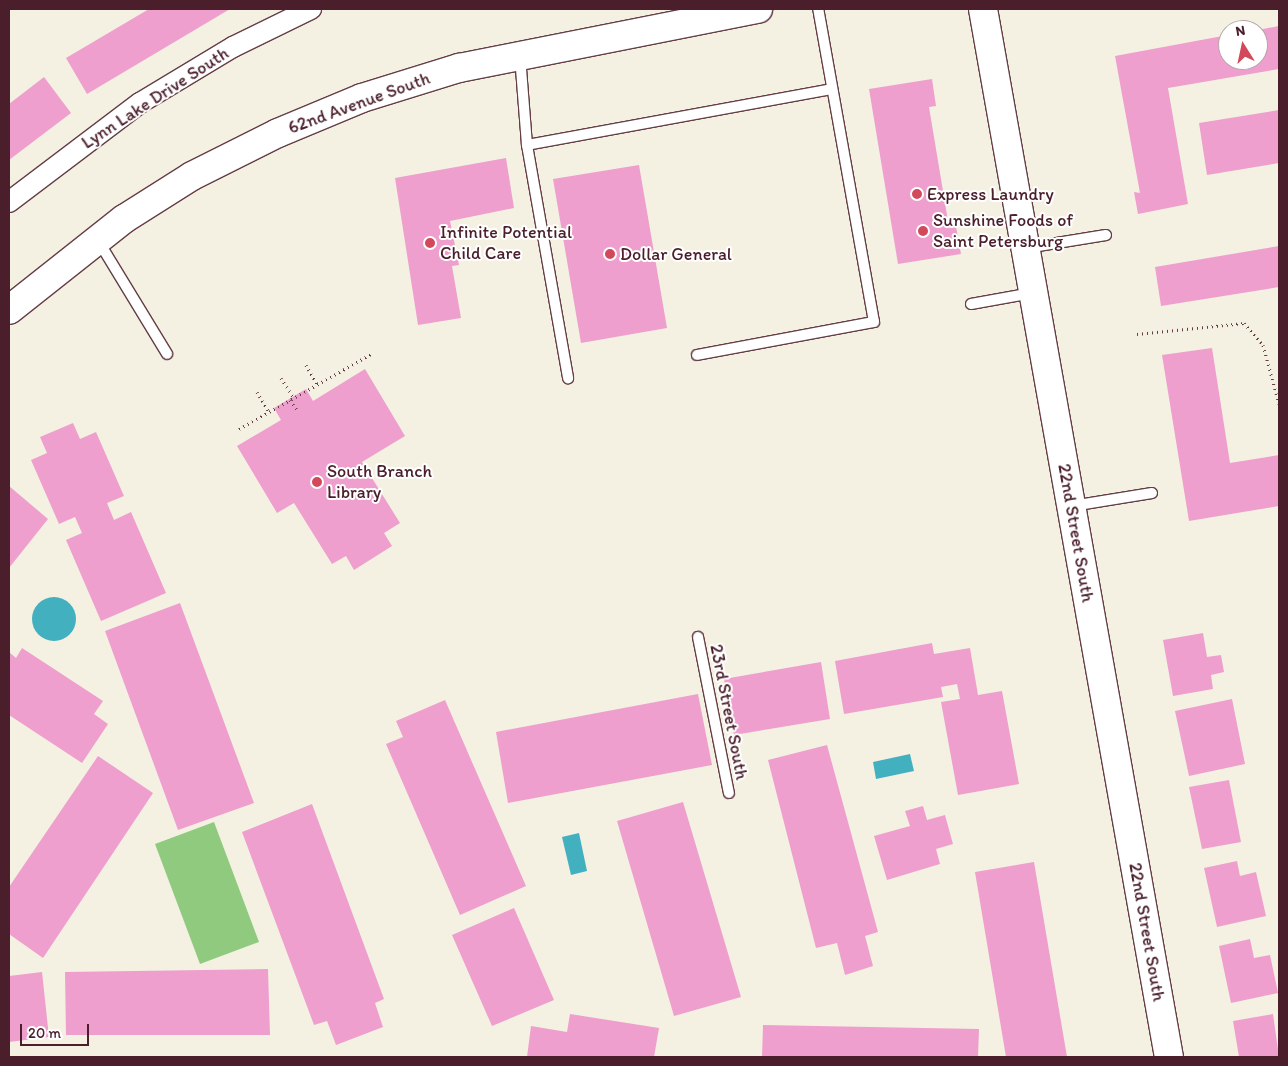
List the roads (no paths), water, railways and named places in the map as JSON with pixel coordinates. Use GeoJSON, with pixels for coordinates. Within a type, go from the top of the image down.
{"type":"FeatureCollection","features":[{"type":"Feature","properties":{"kind":"street","name":"Lynn Lake Drive South"},"geometry":{"type":"LineString","coordinates":[[9,202],[140,103],[233,47],[311,9]]}},
{"type":"Feature","properties":{"kind":"street","name":"62nd Avenue South"},"geometry":{"type":"LineString","coordinates":[[9,310],[97,239],[192,176],[278,133],[362,98],[520,55],[758,9]]}},
{"type":"Feature","properties":{"kind":"street","name":"22nd Street South"},"geometry":{"type":"LineString","coordinates":[[983,9],[1169,1057]]}},
{"type":"Feature","properties":{"kind":"lane"},"geometry":{"type":"LineString","coordinates":[[697,355],[874,322],[818,9]]}},
{"type":"Feature","properties":{"kind":"lane"},"geometry":{"type":"LineString","coordinates":[[520,55],[527,101],[527,145],[568,378]]}},
{"type":"Feature","properties":{"kind":"lane"},"geometry":{"type":"LineString","coordinates":[[527,145],[832,89]]}},
{"type":"Feature","properties":{"kind":"lane"},"geometry":{"type":"LineString","coordinates":[[1025,248],[1106,235]]}},
{"type":"Feature","properties":{"kind":"lane"},"geometry":{"type":"LineString","coordinates":[[97,239],[167,354]]}},
{"type":"Feature","properties":{"kind":"lane"},"geometry":{"type":"LineString","coordinates":[[971,304],[1033,293]]}},
{"type":"Feature","properties":{"kind":"lane"},"geometry":{"type":"LineString","coordinates":[[1071,506],[1152,492]]}},
{"type":"Feature","properties":{"kind":"lane","name":"23rd Street South"},"geometry":{"type":"LineString","coordinates":[[698,637],[729,793]]}},
{"type":"Feature","properties":{"kind":"water"},"geometry":{"type":"Polygon","coordinates":[[[58,597],[70,603],[75,610],[75,628],[70,635],[63,640],[50,641],[42,638],[35,631],[32,615],[35,607],[42,600],[58,597]]]}},
{"type":"Feature","properties":{"kind":"water"},"geometry":{"type":"Polygon","coordinates":[[[910,754],[914,771],[876,779],[873,762],[910,754]]]}},
{"type":"Feature","properties":{"kind":"water"},"geometry":{"type":"Polygon","coordinates":[[[579,833],[587,871],[571,875],[562,837],[579,833]]]}},
{"type":"Feature","properties":{"kind":"place","name":"Express Laundry"},"geometry":{"type":"Point","coordinates":[917,194]}},
{"type":"Feature","properties":{"kind":"place","name":"Sunshine Foods of Saint Petersburg"},"geometry":{"type":"Point","coordinates":[923,231]}},
{"type":"Feature","properties":{"kind":"place","name":"Infinite Potential Child Care"},"geometry":{"type":"Point","coordinates":[430,243]}},
{"type":"Feature","properties":{"kind":"place","name":"Dollar General"},"geometry":{"type":"Point","coordinates":[610,254]}},
{"type":"Feature","properties":{"kind":"place","name":"South Branch Library"},"geometry":{"type":"Point","coordinates":[317,482]}}]}
